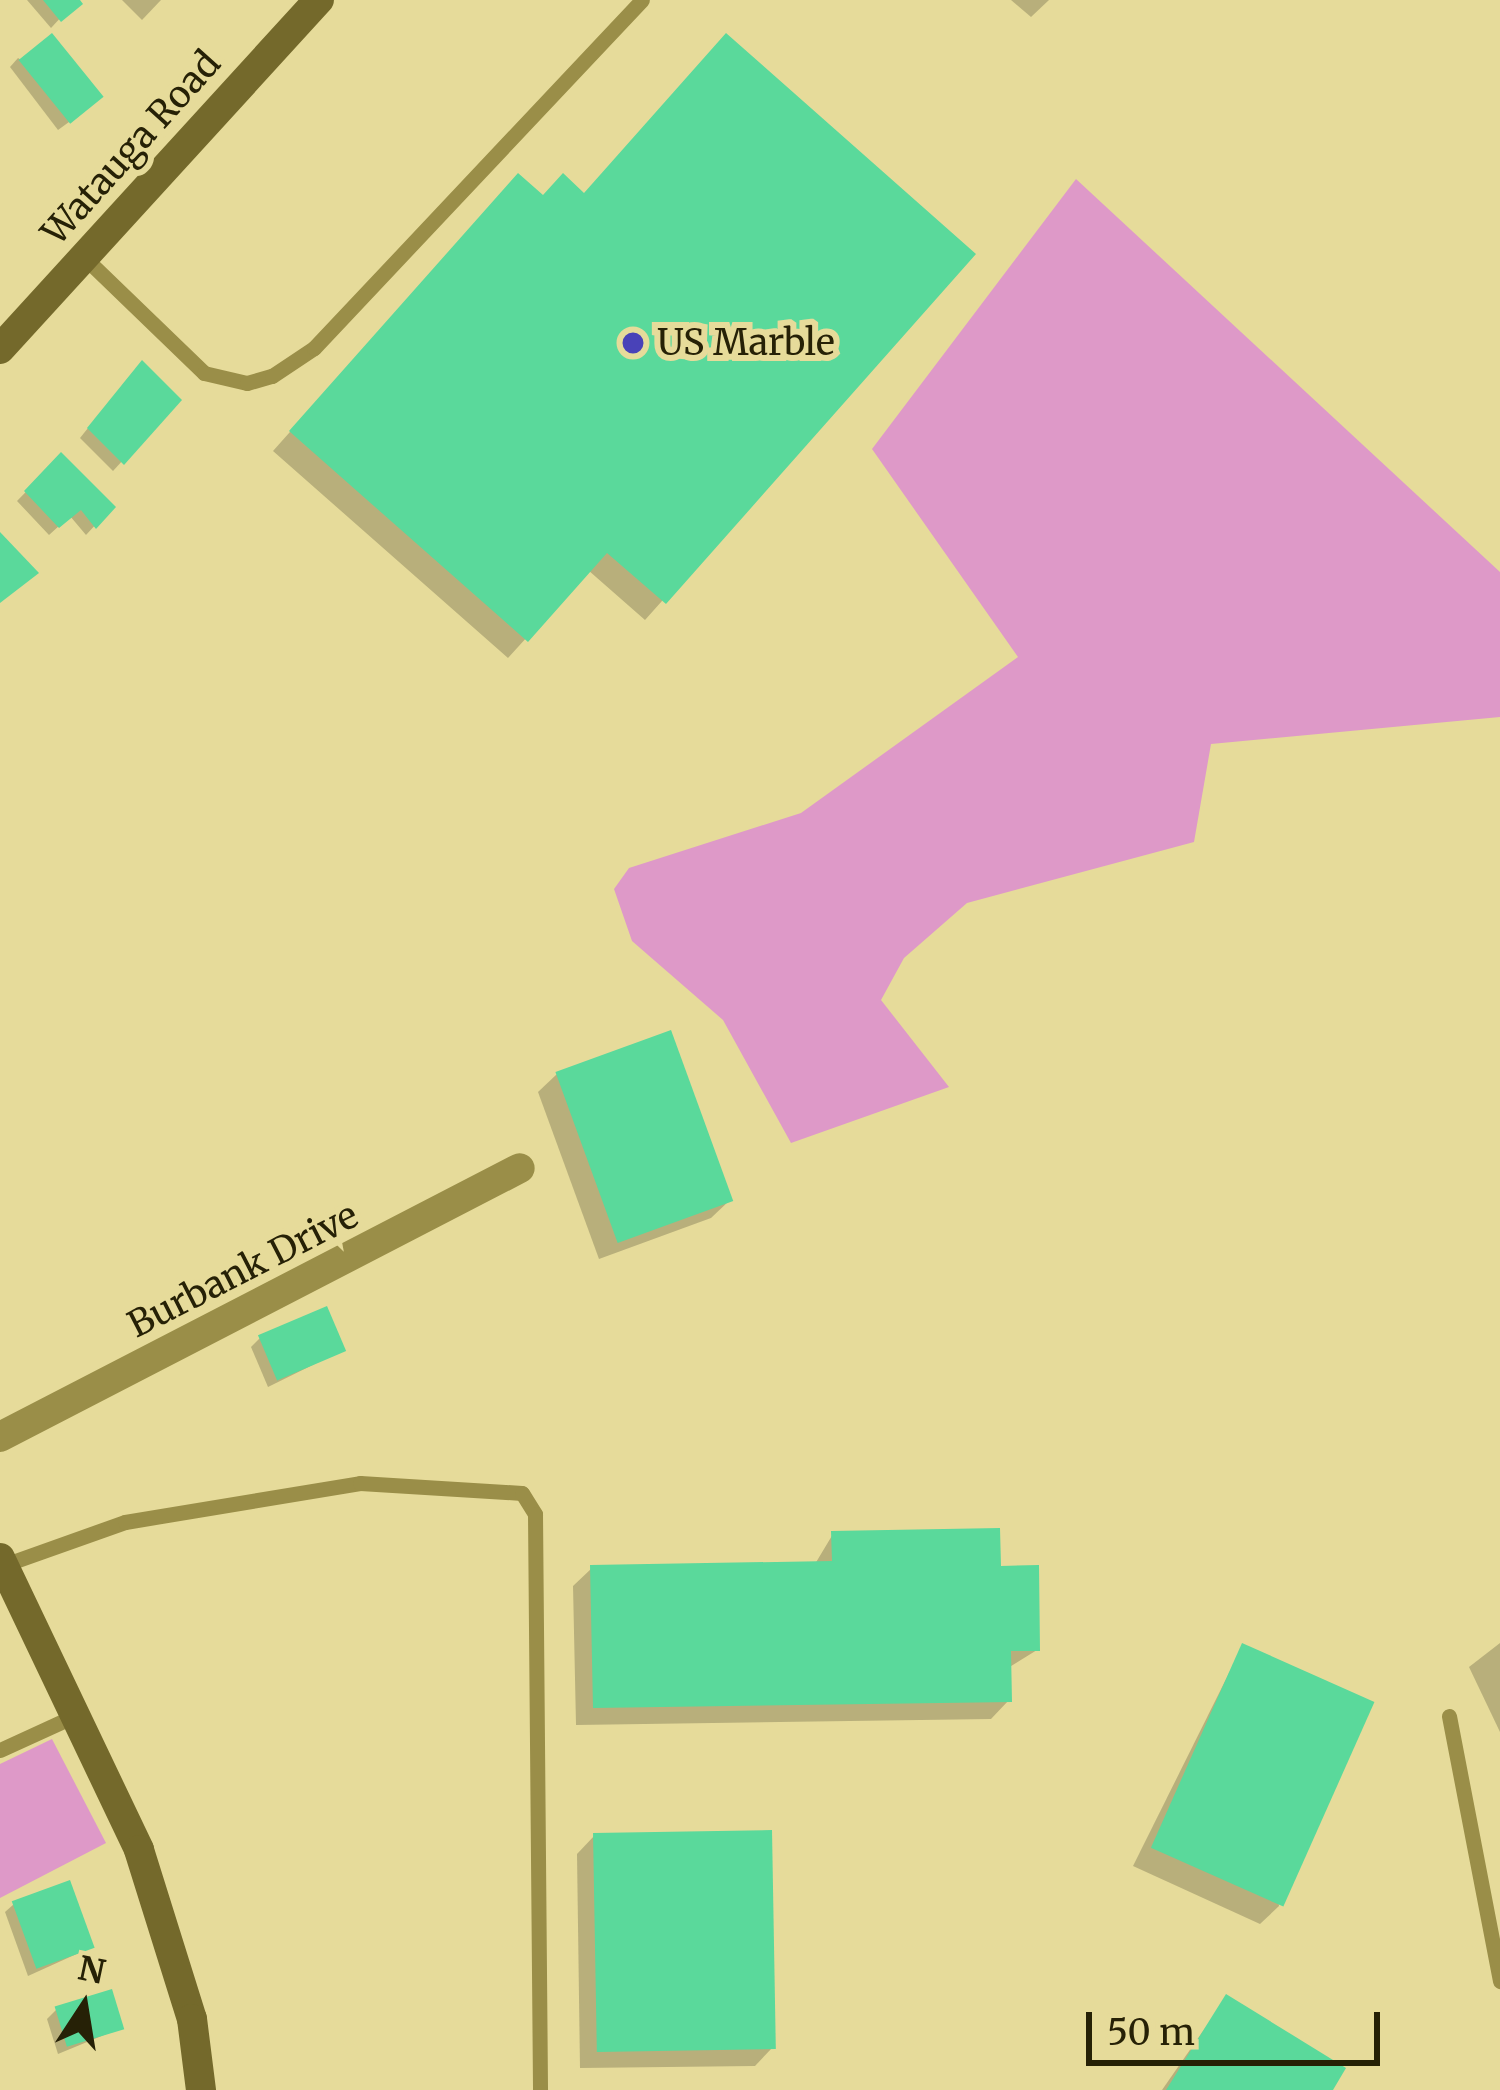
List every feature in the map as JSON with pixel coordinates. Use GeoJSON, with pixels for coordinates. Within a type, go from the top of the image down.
{"type":"FeatureCollection","features":[{"type":"Feature","properties":{"kind":"street","name":"Watauga Road"},"geometry":{"type":"LineString","coordinates":[[0,349],[319,0]]}},
{"type":"Feature","properties":{"kind":"street","name":"Burbank Drive"},"geometry":{"type":"LineString","coordinates":[[0,1437],[520,1168]]}},
{"type":"Feature","properties":{"kind":"street"},"geometry":{"type":"LineString","coordinates":[[2,1561],[71,1717],[139,1850],[192,2019],[201,2090]]}},
{"type":"Feature","properties":{"kind":"lane"},"geometry":{"type":"LineString","coordinates":[[84,257],[204,373],[247,383],[272,376],[314,347],[642,0]]}},
{"type":"Feature","properties":{"kind":"lane"},"geometry":{"type":"LineString","coordinates":[[2,1561],[125,1522],[360,1483],[522,1492],[536,1514],[540,2090]]}},
{"type":"Feature","properties":{"kind":"lane"},"geometry":{"type":"LineString","coordinates":[[1449,1716],[1500,1981]]}},
{"type":"Feature","properties":{"kind":"lane"},"geometry":{"type":"LineString","coordinates":[[0,1750],[71,1717]]}},
{"type":"Feature","properties":{"kind":"shaded area"},"geometry":{"type":"Polygon","coordinates":[[[1076,179],[1500,572],[1500,717],[1211,744],[1194,842],[967,903],[904,958],[881,1000],[949,1087],[791,1143],[723,1020],[632,941],[614,889],[629,868],[801,813],[1018,657],[872,449],[1076,179]]]}},
{"type":"Feature","properties":{"kind":"shaded area"},"geometry":{"type":"Polygon","coordinates":[[[52,1739],[106,1843],[0,1898],[0,1764],[52,1739]]]}},
{"type":"Feature","properties":{"kind":"building"},"geometry":{"type":"Polygon","coordinates":[[[43,0],[80,0],[83,4],[61,22],[43,0]]]}},
{"type":"Feature","properties":{"kind":"building"},"geometry":{"type":"Polygon","coordinates":[[[52,33],[104,97],[70,124],[19,60],[52,33]]]}},
{"type":"Feature","properties":{"kind":"building","name":"US Marble"},"geometry":{"type":"Polygon","coordinates":[[[726,33],[976,254],[666,604],[607,553],[528,642],[289,431],[518,173],[543,195],[563,173],[584,193],[726,33]]]}},
{"type":"Feature","properties":{"kind":"building"},"geometry":{"type":"Polygon","coordinates":[[[142,360],[182,400],[124,465],[87,428],[142,360]]]}},
{"type":"Feature","properties":{"kind":"building"},"geometry":{"type":"Polygon","coordinates":[[[61,452],[116,507],[96,529],[81,510],[59,528],[24,491],[61,452]]]}},
{"type":"Feature","properties":{"kind":"building"},"geometry":{"type":"Polygon","coordinates":[[[0,532],[39,573],[0,603],[0,532]]]}},
{"type":"Feature","properties":{"kind":"building"},"geometry":{"type":"Polygon","coordinates":[[[671,1030],[733,1201],[618,1243],[555,1072],[671,1030]]]}},
{"type":"Feature","properties":{"kind":"building"},"geometry":{"type":"Polygon","coordinates":[[[327,1306],[346,1351],[277,1380],[258,1335],[327,1306]]]}},
{"type":"Feature","properties":{"kind":"building"},"geometry":{"type":"Polygon","coordinates":[[[1000,1528],[1001,1566],[1039,1565],[1040,1651],[1011,1651],[1012,1702],[593,1708],[590,1565],[832,1561],[831,1531],[1000,1528]]]}},
{"type":"Feature","properties":{"kind":"building"},"geometry":{"type":"Polygon","coordinates":[[[1242,1643],[1374,1702],[1283,1907],[1151,1848],[1242,1643]]]}},
{"type":"Feature","properties":{"kind":"building"},"geometry":{"type":"Polygon","coordinates":[[[772,1830],[776,2049],[597,2052],[593,1833],[772,1830]]]}},
{"type":"Feature","properties":{"kind":"building"},"geometry":{"type":"Polygon","coordinates":[[[70,1880],[95,1948],[36,1969],[12,1901],[70,1880]]]}},
{"type":"Feature","properties":{"kind":"building"},"geometry":{"type":"Polygon","coordinates":[[[112,1989],[124,2029],[67,2047],[55,2007],[112,1989]]]}},
{"type":"Feature","properties":{"kind":"building"},"geometry":{"type":"Polygon","coordinates":[[[1226,1994],[1346,2068],[1333,2090],[1166,2090],[1226,1994]]]}},
{"type":"Feature","properties":{"kind":"place","name":"US Marble"},"geometry":{"type":"Point","coordinates":[633,343]}}]}
